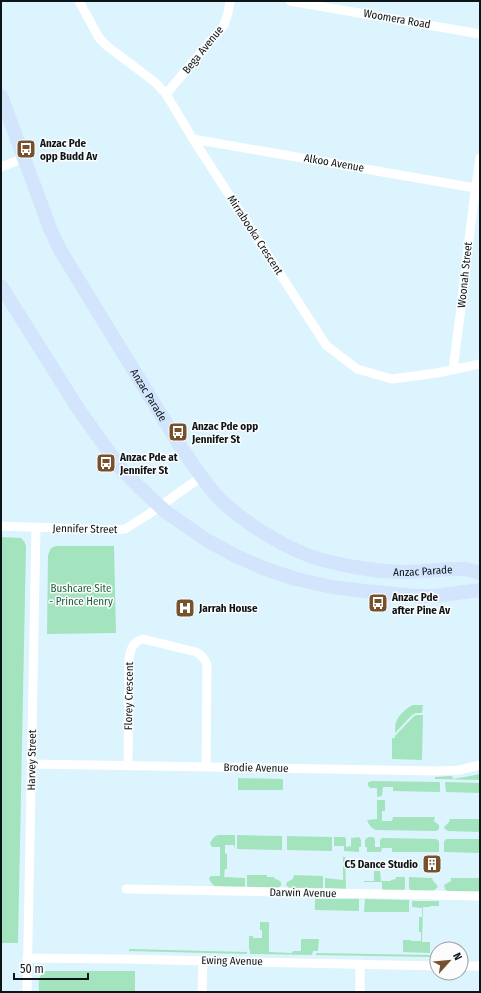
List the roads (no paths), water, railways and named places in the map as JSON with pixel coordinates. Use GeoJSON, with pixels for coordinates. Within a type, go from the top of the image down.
{"type":"FeatureCollection","features":[{"type":"Feature","properties":{"kind":"main road","name":"Anzac Parade"},"geometry":{"type":"LineString","coordinates":[[1,96],[51,231],[60,250],[178,443],[201,477],[224,503],[250,523],[277,540],[310,556],[340,564],[400,572],[466,569],[480,573]]}},
{"type":"Feature","properties":{"kind":"main road","name":"Anzac Parade"},"geometry":{"type":"LineString","coordinates":[[1,286],[75,403],[100,440],[129,477],[160,506],[187,527],[218,547],[263,568],[296,579],[325,586],[350,590],[417,596],[435,596],[480,590]]}},
{"type":"Feature","properties":{"kind":"street","name":"Mirrabooka Crescent"},"geometry":{"type":"LineString","coordinates":[[79,1],[99,38],[107,46],[156,83],[166,94],[193,139],[326,345],[357,369],[392,379],[437,373],[480,364]]}},
{"type":"Feature","properties":{"kind":"street","name":"Bega Avenue"},"geometry":{"type":"LineString","coordinates":[[166,94],[224,25],[230,1]]}},
{"type":"Feature","properties":{"kind":"street","name":"Woomera Road"},"geometry":{"type":"LineString","coordinates":[[290,1],[480,34]]}},
{"type":"Feature","properties":{"kind":"street","name":"Alkoo Avenue"},"geometry":{"type":"LineString","coordinates":[[193,139],[475,188]]}},
{"type":"Feature","properties":{"kind":"street"},"geometry":{"type":"LineString","coordinates":[[1,167],[24,158]]}},
{"type":"Feature","properties":{"kind":"street","name":"Woonah Street"},"geometry":{"type":"LineString","coordinates":[[453,369],[480,158]]}},
{"type":"Feature","properties":{"kind":"street","name":"Jennifer Street"},"geometry":{"type":"LineString","coordinates":[[1,526],[114,530],[126,529],[201,477]]}},
{"type":"Feature","properties":{"kind":"street","name":"Harvey Street"},"geometry":{"type":"LineString","coordinates":[[27,992],[36,528]]}},
{"type":"Feature","properties":{"kind":"street","name":"Florey Crescent"},"geometry":{"type":"LineString","coordinates":[[128,766],[129,659],[133,645],[138,641],[143,640],[196,652],[201,655],[207,665],[206,767]]}},
{"type":"Feature","properties":{"kind":"street","name":"Brodie Avenue"},"geometry":{"type":"LineString","coordinates":[[32,764],[447,771],[480,765]]}},
{"type":"Feature","properties":{"kind":"street","name":"Darwin Avenue"},"geometry":{"type":"LineString","coordinates":[[126,890],[480,896]]}},
{"type":"Feature","properties":{"kind":"street","name":"Ewing Avenue"},"geometry":{"type":"LineString","coordinates":[[28,958],[429,966]]}},
{"type":"Feature","properties":{"kind":"street"},"geometry":{"type":"LineString","coordinates":[[202,992],[203,961]]}},
{"type":"Feature","properties":{"kind":"street"},"geometry":{"type":"LineString","coordinates":[[360,964],[360,992]]}},
{"type":"Feature","properties":{"kind":"street"},"geometry":{"type":"LineString","coordinates":[[469,966],[480,966]]}},
{"type":"Feature","properties":{"kind":"place","name":"Anzac Pde opp Budd Av"},"geometry":{"type":"Point","coordinates":[26,149]}},
{"type":"Feature","properties":{"kind":"place","name":"Anzac Pde opp Jennifer St"},"geometry":{"type":"Point","coordinates":[178,432]}},
{"type":"Feature","properties":{"kind":"place","name":"Anzac Pde at Jennifer St"},"geometry":{"type":"Point","coordinates":[106,463]}},
{"type":"Feature","properties":{"kind":"place","name":"Anzac Pde after Pine Av"},"geometry":{"type":"Point","coordinates":[378,603]}},
{"type":"Feature","properties":{"kind":"place","name":"Jarrah House"},"geometry":{"type":"Point","coordinates":[185,608]}},
{"type":"Feature","properties":{"kind":"place","name":"C5 Dance Studio"},"geometry":{"type":"Point","coordinates":[432,864]}},
{"type":"Feature","properties":{"kind":"park label","name":"Bushcare Site - Prince Henry"},"geometry":{"type":"Point","coordinates":[81,594]}}]}
